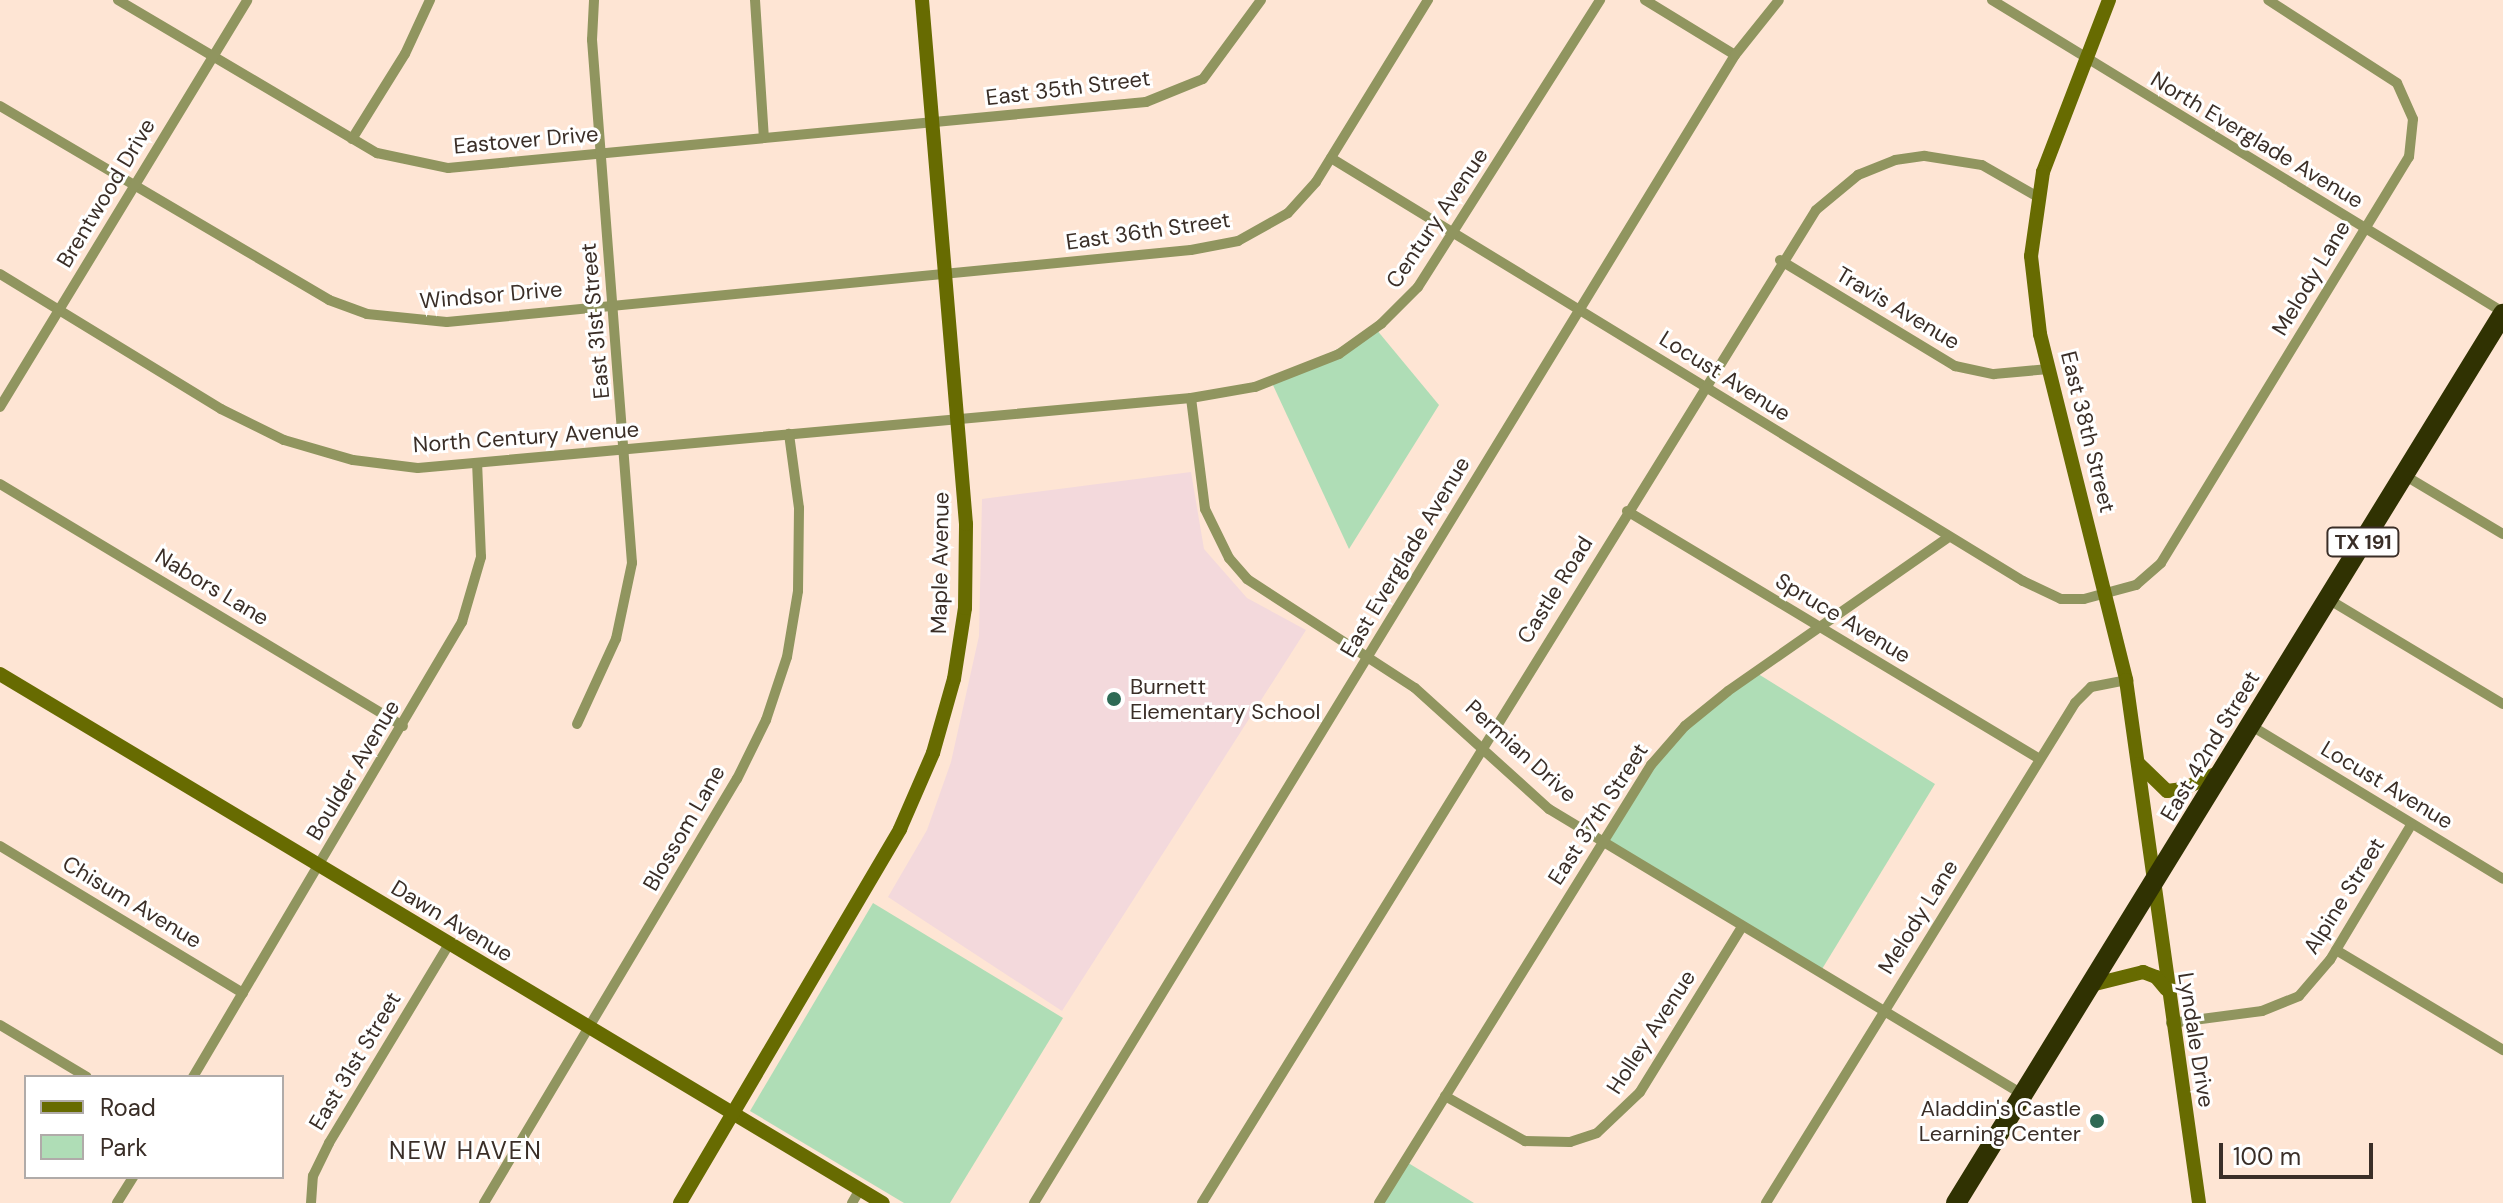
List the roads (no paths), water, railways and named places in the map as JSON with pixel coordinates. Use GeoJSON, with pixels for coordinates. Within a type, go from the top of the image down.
{"type":"FeatureCollection","features":[{"type":"Feature","properties":{"kind":"highway","name":"East 42nd Street"},"geometry":{"type":"LineString","coordinates":[[1956,1203],[2503,313]]}},
{"type":"Feature","properties":{"kind":"street","name":"Eastover Drive"},"geometry":{"type":"LineString","coordinates":[[118,0],[352,139],[400,161],[448,168],[932,123]]}},
{"type":"Feature","properties":{"kind":"street","name":"Brentwood Drive"},"geometry":{"type":"LineString","coordinates":[[0,407],[247,0]]}},
{"type":"Feature","properties":{"kind":"street"},"geometry":{"type":"LineString","coordinates":[[352,139],[405,54],[430,0]]}},
{"type":"Feature","properties":{"kind":"street","name":"East 31st Street"},"geometry":{"type":"LineString","coordinates":[[577,724],[616,639],[629,589],[626,449],[599,154],[592,40],[594,0]]}},
{"type":"Feature","properties":{"kind":"street"},"geometry":{"type":"LineString","coordinates":[[755,0],[764,138]]}},
{"type":"Feature","properties":{"kind":"street","name":"Maple Avenue"},"geometry":{"type":"LineString","coordinates":[[680,1203],[894,840],[945,717],[960,646],[966,577],[958,419],[922,0]]}},
{"type":"Feature","properties":{"kind":"street","name":"East 35th Street"},"geometry":{"type":"LineString","coordinates":[[932,123],[1119,107],[1167,96],[1214,69],[1261,0]]}},
{"type":"Feature","properties":{"kind":"street","name":"East 36th Street"},"geometry":{"type":"LineString","coordinates":[[944,273],[1238,241],[1288,213],[1331,158],[1428,0]]}},
{"type":"Feature","properties":{"kind":"street","name":"Century Avenue"},"geometry":{"type":"LineString","coordinates":[[958,419],[1191,398],[1272,383],[1339,354],[1400,307],[1455,234],[1600,0]]}},
{"type":"Feature","properties":{"kind":"street"},"geometry":{"type":"LineString","coordinates":[[1645,0],[1735,55],[1779,0]]}},
{"type":"Feature","properties":{"kind":"street","name":"North Everglade Avenue"},"geometry":{"type":"LineString","coordinates":[[1992,0],[2503,313]]}},
{"type":"Feature","properties":{"kind":"street","name":"East 38th Street"},"geometry":{"type":"LineString","coordinates":[[2109,0],[2084,59],[2038,197],[2031,268],[2049,369],[2126,680],[2156,882]]}},
{"type":"Feature","properties":{"kind":"street","name":"Melody Lane"},"geometry":{"type":"LineString","coordinates":[[2106,594],[2142,582],[2161,563],[2409,157],[2414,132],[2410,106],[2388,74],[2268,0]]}},
{"type":"Feature","properties":{"kind":"street","name":"East Everglade Avenue"},"geometry":{"type":"LineString","coordinates":[[1034,1203],[1735,55]]}},
{"type":"Feature","properties":{"kind":"street","name":"Windsor Drive"},"geometry":{"type":"LineString","coordinates":[[0,106],[329,300],[367,314],[447,322],[944,273]]}},
{"type":"Feature","properties":{"kind":"street","name":"Locust Avenue"},"geometry":{"type":"LineString","coordinates":[[1331,158],[1949,537],[2061,599],[2106,594]]}},
{"type":"Feature","properties":{"kind":"street","name":"Castle Road"},"geometry":{"type":"LineString","coordinates":[[1202,1203],[1780,260],[1831,194],[1858,175],[1895,160],[1963,159],[1995,170],[2038,197]]}},
{"type":"Feature","properties":{"kind":"street","name":"Travis Avenue"},"geometry":{"type":"LineString","coordinates":[[1780,260],[1955,366],[1994,374],[2049,369]]}},
{"type":"Feature","properties":{"kind":"street","name":"North Century Avenue"},"geometry":{"type":"LineString","coordinates":[[0,274],[221,409],[284,440],[353,460],[418,468],[958,419]]}},
{"type":"Feature","properties":{"kind":"street","name":"Permian Drive"},"geometry":{"type":"LineString","coordinates":[[1191,398],[1205,509],[1229,558],[1269,596],[1415,688],[1549,809],[2022,1094]]}},
{"type":"Feature","properties":{"kind":"street","name":"Blossom Lane"},"geometry":{"type":"LineString","coordinates":[[484,1203],[737,779],[778,687],[794,624],[800,559],[789,434]]}},
{"type":"Feature","properties":{"kind":"street","name":"Boulder Avenue"},"geometry":{"type":"LineString","coordinates":[[194,1075],[462,622],[477,578],[483,520],[477,463]]}},
{"type":"Feature","properties":{"kind":"street"},"geometry":{"type":"LineString","coordinates":[[2404,475],[2503,534]]}},
{"type":"Feature","properties":{"kind":"street","name":"Nabors Lane"},"geometry":{"type":"LineString","coordinates":[[0,484],[403,726]]}},
{"type":"Feature","properties":{"kind":"street","name":"Spruce Avenue"},"geometry":{"type":"LineString","coordinates":[[1627,511],[2039,759]]}},
{"type":"Feature","properties":{"kind":"street","name":"East 37th Street"},"geometry":{"type":"LineString","coordinates":[[1379,1203],[1651,765],[1685,726],[1949,537]]}},
{"type":"Feature","properties":{"kind":"street"},"geometry":{"type":"LineString","coordinates":[[2328,599],[2503,704]]}},
{"type":"Feature","properties":{"kind":"street","name":"Dawn Avenue"},"geometry":{"type":"LineString","coordinates":[[0,674],[883,1203]]}},
{"type":"Feature","properties":{"kind":"street","name":"Melody Lane"},"geometry":{"type":"LineString","coordinates":[[1766,1203],[2039,759],[2084,692],[2126,680]]}},
{"type":"Feature","properties":{"kind":"street","name":"Locust Avenue"},"geometry":{"type":"LineString","coordinates":[[2250,725],[2503,879]]}},
{"type":"Feature","properties":{"kind":"street"},"geometry":{"type":"LineString","coordinates":[[2138,763],[2167,791],[2183,789],[2223,771]]}},
{"type":"Feature","properties":{"kind":"street","name":"Alpine Street"},"geometry":{"type":"LineString","coordinates":[[2171,1023],[2262,1011],[2299,996],[2336,950],[2411,825]]}},
{"type":"Feature","properties":{"kind":"street","name":"Chisum Avenue"},"geometry":{"type":"LineString","coordinates":[[0,846],[243,993]]}},
{"type":"Feature","properties":{"kind":"street","name":"Lyndale Drive"},"geometry":{"type":"LineString","coordinates":[[2156,882],[2166,990],[2199,1203]]}},
{"type":"Feature","properties":{"kind":"street","name":"Holley Avenue"},"geometry":{"type":"LineString","coordinates":[[1445,1096],[1525,1141],[1561,1143],[1597,1133],[1640,1092],[1742,927]]}},
{"type":"Feature","properties":{"kind":"street","name":"East 31st Street"},"geometry":{"type":"LineString","coordinates":[[311,1203],[313,1176],[329,1143],[449,944]]}},
{"type":"Feature","properties":{"kind":"street"},"geometry":{"type":"LineString","coordinates":[[2336,950],[2503,1050]]}},
{"type":"Feature","properties":{"kind":"street"},"geometry":{"type":"LineString","coordinates":[[2091,985],[2143,972],[2156,977],[2166,990]]}},
{"type":"Feature","properties":{"kind":"street"},"geometry":{"type":"LineString","coordinates":[[0,1025],[84,1075]]}},
{"type":"Feature","properties":{"kind":"street"},"geometry":{"type":"LineString","coordinates":[[117,1203],[132,1179]]}},
{"type":"Feature","properties":{"kind":"street"},"geometry":{"type":"LineString","coordinates":[[852,1203],[860,1189]]}},
{"type":"Feature","properties":{"kind":"place","name":"Burnett Elementary School"},"geometry":{"type":"Point","coordinates":[1114,699]}},
{"type":"Feature","properties":{"kind":"place","name":"Aladdin's Castle Learning Center"},"geometry":{"type":"Point","coordinates":[2097,1121]}},
{"type":"Feature","properties":{"kind":"district","name":"NEW HAVEN"},"geometry":{"type":"Point","coordinates":[466,1151]}}]}
